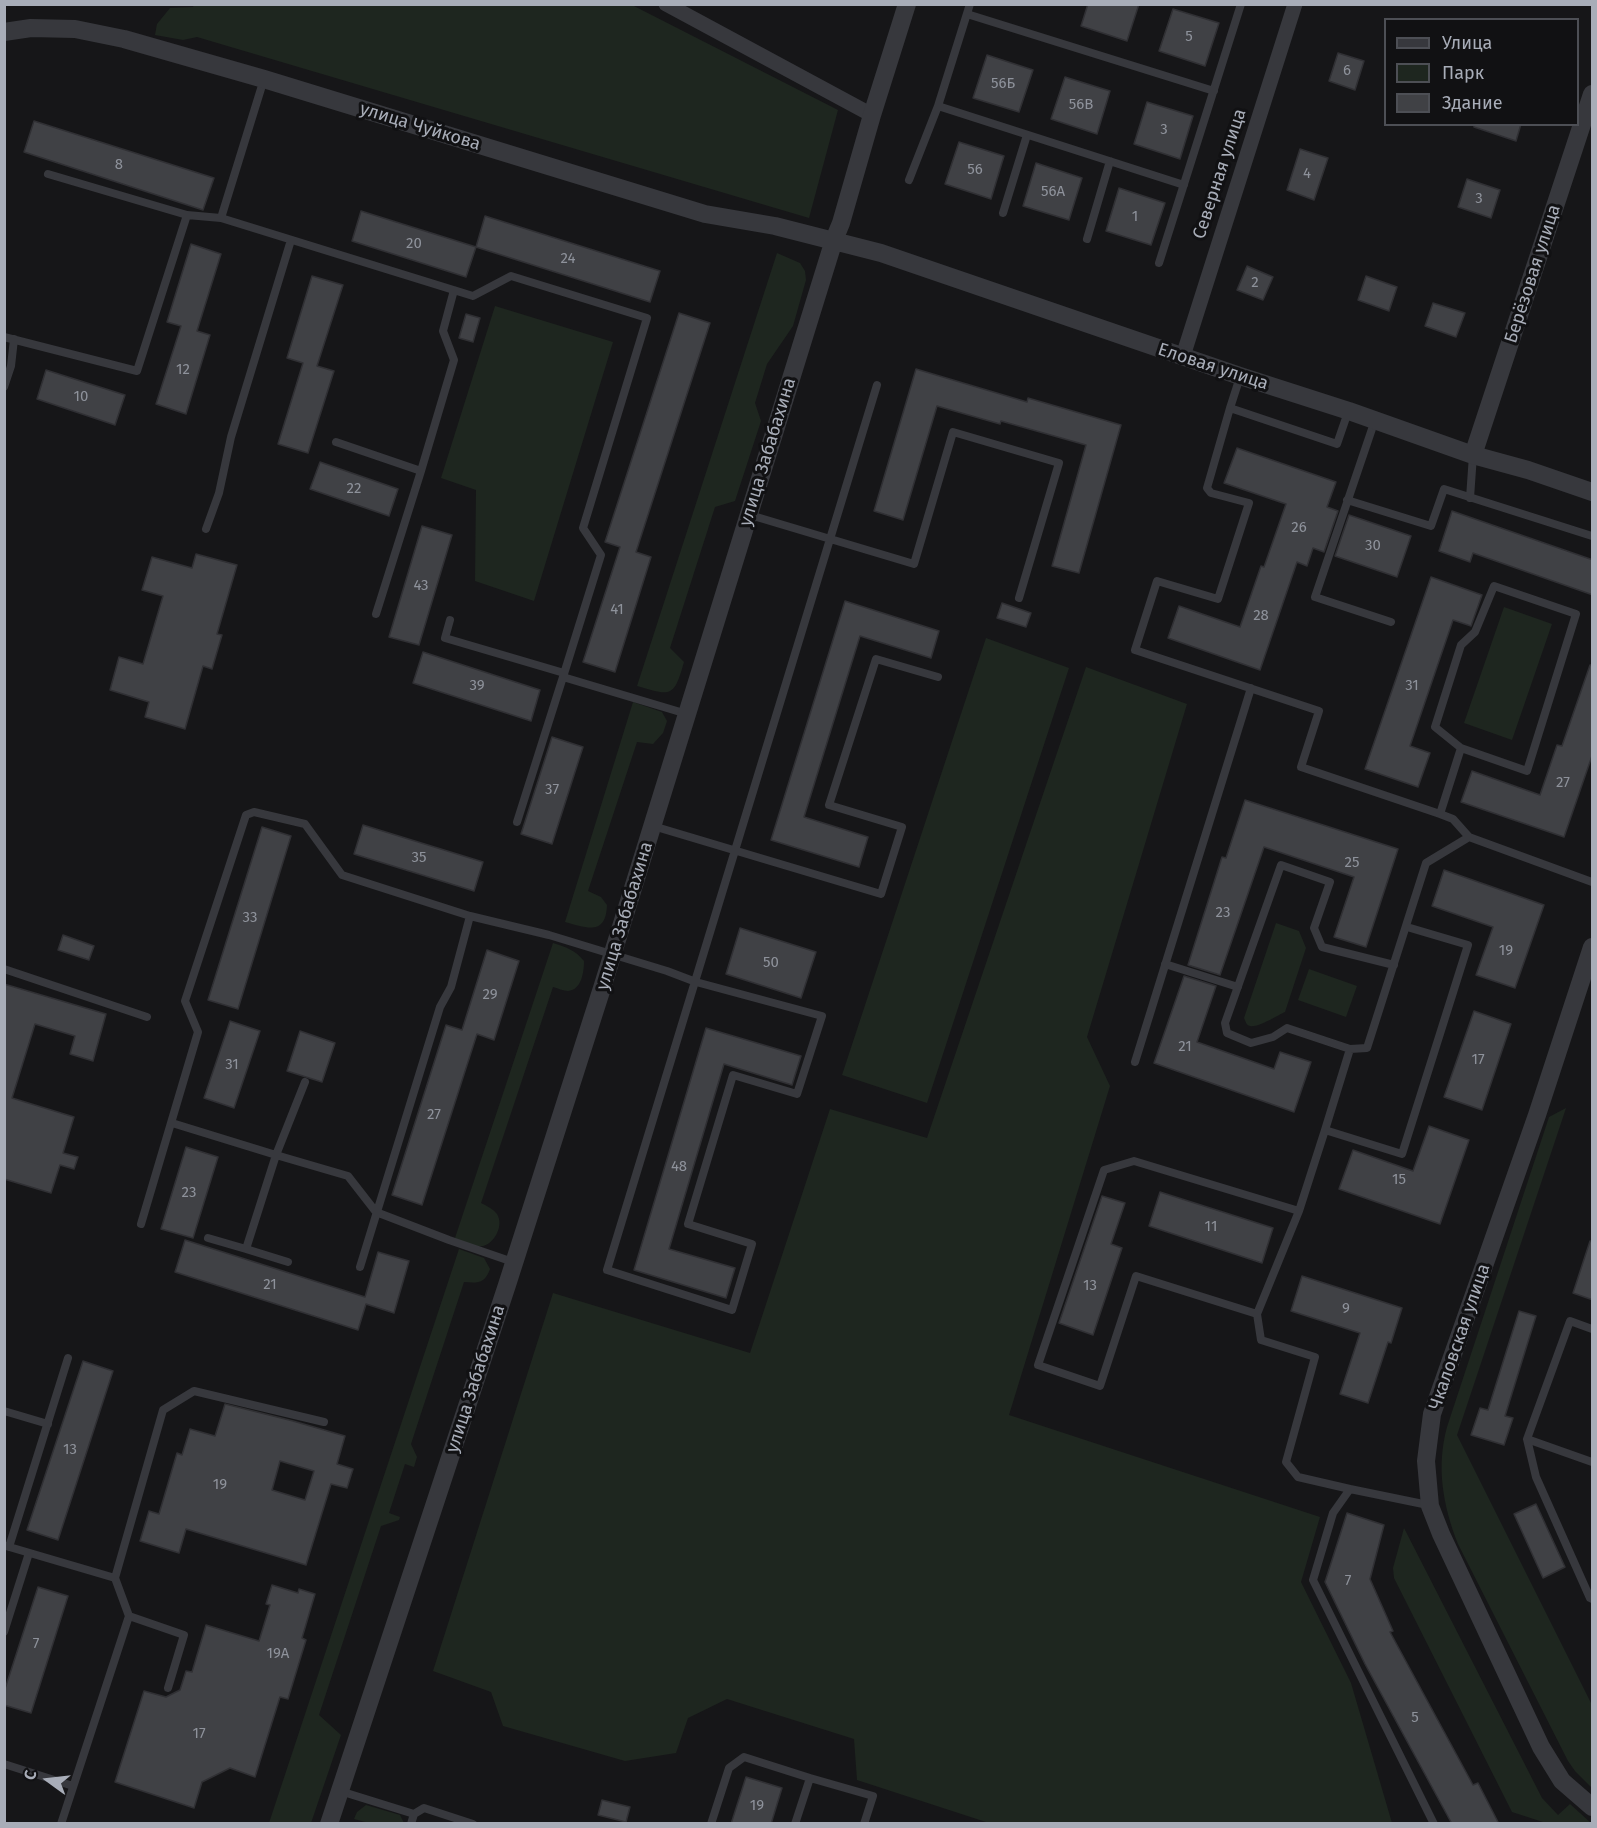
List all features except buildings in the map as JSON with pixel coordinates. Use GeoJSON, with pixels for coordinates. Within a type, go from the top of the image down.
{"type":"FeatureCollection","features":[{"type":"Feature","properties":{"kind":"street"},"geometry":{"type":"LineString","coordinates":[[666,4],[872,115]]}},
{"type":"Feature","properties":{"kind":"street","name":"Северная улица"},"geometry":{"type":"LineString","coordinates":[[1183,356],[1295,4]]}},
{"type":"Feature","properties":{"kind":"street","name":"улица Забабахина"},"geometry":{"type":"LineString","coordinates":[[329,1824],[514,1263],[653,826],[834,240],[842,223],[872,115],[907,5]]}},
{"type":"Feature","properties":{"kind":"street","name":"улица Чуйкова"},"geometry":{"type":"LineString","coordinates":[[4,32],[31,28],[75,28],[124,39],[264,79],[705,214],[775,226],[834,240]]}},
{"type":"Feature","properties":{"kind":"street","name":"Берёзовая улица"},"geometry":{"type":"LineString","coordinates":[[1473,455],[1593,94]]}},
{"type":"Feature","properties":{"kind":"street","name":"Еловая улица"},"geometry":{"type":"LineString","coordinates":[[834,240],[881,253],[1473,455],[1528,470],[1593,492]]}},
{"type":"Feature","properties":{"kind":"street","name":"Чкаловская улица"},"geometry":{"type":"LineString","coordinates":[[1593,947],[1537,1115],[1432,1414],[1426,1461],[1431,1506],[1441,1534],[1541,1747],[1563,1780],[1593,1807]]}},
{"type":"Feature","properties":{"kind":"lane"},"geometry":{"type":"LineString","coordinates":[[909,180],[938,106],[970,4]]}},
{"type":"Feature","properties":{"kind":"lane"},"geometry":{"type":"LineString","coordinates":[[1159,263],[1241,4]]}},
{"type":"Feature","properties":{"kind":"lane"},"geometry":{"type":"LineString","coordinates":[[967,14],[1214,91]]}},
{"type":"Feature","properties":{"kind":"lane"},"geometry":{"type":"LineString","coordinates":[[221,218],[264,79]]}},
{"type":"Feature","properties":{"kind":"lane"},"geometry":{"type":"LineString","coordinates":[[938,106],[1184,185]]}},
{"type":"Feature","properties":{"kind":"lane"},"geometry":{"type":"LineString","coordinates":[[1003,213],[1027,135]]}},
{"type":"Feature","properties":{"kind":"lane"},"geometry":{"type":"LineString","coordinates":[[1087,239],[1110,161]]}},
{"type":"Feature","properties":{"kind":"lane"},"geometry":{"type":"LineString","coordinates":[[48,174],[187,215],[221,218],[473,296],[512,276],[647,318],[583,528],[601,555],[517,822]]}},
{"type":"Feature","properties":{"kind":"lane"},"geometry":{"type":"LineString","coordinates":[[4,337],[137,371],[187,215]]}},
{"type":"Feature","properties":{"kind":"lane"},"geometry":{"type":"LineString","coordinates":[[206,529],[219,493],[231,437],[291,240]]}},
{"type":"Feature","properties":{"kind":"lane"},"geometry":{"type":"LineString","coordinates":[[376,614],[454,360],[443,331],[454,290]]}},
{"type":"Feature","properties":{"kind":"lane"},"geometry":{"type":"LineString","coordinates":[[4,387],[12,366],[14,339]]}},
{"type":"Feature","properties":{"kind":"lane"},"geometry":{"type":"LineString","coordinates":[[1240,376],[1207,488],[1211,493],[1249,503],[1218,599],[1157,581],[1134,650],[1319,711],[1301,767],[1453,819],[1469,837],[1593,882]]}},
{"type":"Feature","properties":{"kind":"lane"},"geometry":{"type":"LineString","coordinates":[[141,1224],[198,1032],[185,1001],[246,815],[254,812],[305,824],[342,874],[470,916],[549,935],[696,982],[822,1016],[797,1094],[733,1075],[688,1224],[752,1244],[732,1310],[607,1270],[696,982],[877,385]]}},
{"type":"Feature","properties":{"kind":"lane"},"geometry":{"type":"LineString","coordinates":[[1230,408],[1337,444],[1349,411]]}},
{"type":"Feature","properties":{"kind":"lane"},"geometry":{"type":"LineString","coordinates":[[1375,420],[1315,597],[1391,622]]}},
{"type":"Feature","properties":{"kind":"lane"},"geometry":{"type":"LineString","coordinates":[[748,515],[914,564],[953,432],[1059,463],[1019,598]]}},
{"type":"Feature","properties":{"kind":"lane"},"geometry":{"type":"LineString","coordinates":[[336,442],[421,471]]}},
{"type":"Feature","properties":{"kind":"lane"},"geometry":{"type":"LineString","coordinates":[[1470,498],[1473,455]]}},
{"type":"Feature","properties":{"kind":"lane"},"geometry":{"type":"LineString","coordinates":[[1347,500],[1431,526],[1444,489],[1593,536]]}},
{"type":"Feature","properties":{"kind":"lane"},"geometry":{"type":"LineString","coordinates":[[1494,586],[1576,614],[1527,771],[1461,748],[1435,727],[1461,645],[1475,632],[1494,586]]}},
{"type":"Feature","properties":{"kind":"lane"},"geometry":{"type":"LineString","coordinates":[[450,620],[445,638],[687,714]]}},
{"type":"Feature","properties":{"kind":"lane"},"geometry":{"type":"LineString","coordinates":[[653,826],[880,894],[902,827],[829,805],[876,659],[938,677]]}},
{"type":"Feature","properties":{"kind":"lane"},"geometry":{"type":"LineString","coordinates":[[1135,1062],[1251,688]]}},
{"type":"Feature","properties":{"kind":"lane"},"geometry":{"type":"LineString","coordinates":[[1440,814],[1461,748]]}},
{"type":"Feature","properties":{"kind":"lane"},"geometry":{"type":"LineString","coordinates":[[1394,965],[1322,947],[1314,928],[1330,882],[1281,865],[1225,1023],[1227,1034],[1251,1043],[1273,1036],[1287,1028],[1350,1049],[1367,1048],[1407,927],[1426,863],[1469,837]]}},
{"type":"Feature","properties":{"kind":"lane"},"geometry":{"type":"LineString","coordinates":[[360,1267],[440,1007],[451,987],[470,916]]}},
{"type":"Feature","properties":{"kind":"lane"},"geometry":{"type":"LineString","coordinates":[[1324,1130],[1402,1154],[1468,945],[1407,927]]}},
{"type":"Feature","properties":{"kind":"lane"},"geometry":{"type":"LineString","coordinates":[[1165,964],[1238,987]]}},
{"type":"Feature","properties":{"kind":"lane"},"geometry":{"type":"LineString","coordinates":[[4,969],[147,1017]]}},
{"type":"Feature","properties":{"kind":"lane"},"geometry":{"type":"LineString","coordinates":[[1350,1049],[1299,1211],[1257,1314],[1261,1340],[1315,1357],[1286,1462],[1298,1477],[1431,1506]]}},
{"type":"Feature","properties":{"kind":"lane"},"geometry":{"type":"LineString","coordinates":[[246,1249],[276,1155],[304,1082]]}},
{"type":"Feature","properties":{"kind":"lane"},"geometry":{"type":"LineString","coordinates":[[172,1123],[348,1176],[376,1212],[514,1263]]}},
{"type":"Feature","properties":{"kind":"lane"},"geometry":{"type":"LineString","coordinates":[[1257,1314],[1136,1276],[1100,1386],[1038,1365],[1104,1170],[1134,1161],[1299,1211]]}},
{"type":"Feature","properties":{"kind":"lane"},"geometry":{"type":"LineString","coordinates":[[208,1238],[288,1262]]}},
{"type":"Feature","properties":{"kind":"lane"},"geometry":{"type":"LineString","coordinates":[[1591,1599],[1536,1477],[1527,1439],[1569,1321],[1593,1329]]}},
{"type":"Feature","properties":{"kind":"lane"},"geometry":{"type":"LineString","coordinates":[[68,1358],[7,1546],[115,1578]]}},
{"type":"Feature","properties":{"kind":"lane"},"geometry":{"type":"LineString","coordinates":[[61,1824],[129,1616],[115,1578],[163,1410],[194,1391],[324,1422]]}},
{"type":"Feature","properties":{"kind":"lane"},"geometry":{"type":"LineString","coordinates":[[4,1411],[48,1424]]}},
{"type":"Feature","properties":{"kind":"lane"},"geometry":{"type":"LineString","coordinates":[[1527,1439],[1593,1461]]}},
{"type":"Feature","properties":{"kind":"lane"},"geometry":{"type":"LineString","coordinates":[[1350,1489],[1333,1513],[1313,1580],[1434,1824]]}},
{"type":"Feature","properties":{"kind":"lane"},"geometry":{"type":"LineString","coordinates":[[4,1632],[29,1553]]}},
{"type":"Feature","properties":{"kind":"lane"},"geometry":{"type":"LineString","coordinates":[[1591,1599],[1593,1589]]}},
{"type":"Feature","properties":{"kind":"lane"},"geometry":{"type":"LineString","coordinates":[[129,1616],[184,1635],[168,1688]]}},
{"type":"Feature","properties":{"kind":"lane"},"geometry":{"type":"LineString","coordinates":[[711,1824],[729,1768],[744,1757],[873,1796],[864,1824]]}},
{"type":"Feature","properties":{"kind":"lane"},"geometry":{"type":"LineString","coordinates":[[4,1764],[73,1786]]}},
{"type":"Feature","properties":{"kind":"lane"},"geometry":{"type":"LineString","coordinates":[[795,1824],[810,1778]]}},
{"type":"Feature","properties":{"kind":"lane"},"geometry":{"type":"LineString","coordinates":[[340,1791],[414,1814]]}},
{"type":"Feature","properties":{"kind":"lane"},"geometry":{"type":"LineString","coordinates":[[411,1824],[414,1814],[424,1808],[473,1824]]}},
{"type":"Feature","properties":{"kind":"green space"},"geometry":{"type":"Polygon","coordinates":[[[194,5],[632,5],[838,110],[809,218],[197,37],[183,40],[155,35],[157,24],[170,8],[193,7],[194,5]]]}},
{"type":"Feature","properties":{"kind":"green space"},"geometry":{"type":"Polygon","coordinates":[[[777,253],[800,263],[805,271],[806,280],[793,326],[767,364],[755,403],[761,421],[735,501],[715,507],[670,648],[684,662],[677,682],[670,691],[657,692],[637,686],[777,253]]]}},
{"type":"Feature","properties":{"kind":"green space"},"geometry":{"type":"Polygon","coordinates":[[[495,306],[613,342],[534,601],[475,581],[476,490],[441,478],[495,306]]]}},
{"type":"Feature","properties":{"kind":"green space"},"geometry":{"type":"Polygon","coordinates":[[[1504,607],[1552,624],[1512,740],[1464,723],[1504,607]]]}},
{"type":"Feature","properties":{"kind":"green space"},"geometry":{"type":"Polygon","coordinates":[[[986,638],[1069,668],[927,1103],[842,1075],[986,638]]]}},
{"type":"Feature","properties":{"kind":"green space"},"geometry":{"type":"Polygon","coordinates":[[[1086,667],[1187,704],[1087,1037],[1110,1086],[1009,1415],[1320,1517],[1301,1582],[1351,1683],[1392,1823],[989,1823],[857,1780],[854,1739],[727,1699],[688,1718],[676,1753],[625,1761],[503,1726],[491,1692],[433,1671],[553,1293],[750,1353],[830,1109],[927,1138],[1086,667]]]}},
{"type":"Feature","properties":{"kind":"green space"},"geometry":{"type":"Polygon","coordinates":[[[633,702],[662,712],[667,721],[663,733],[653,744],[637,742],[588,891],[601,897],[607,905],[603,922],[599,926],[588,927],[565,922],[633,702]]]}},
{"type":"Feature","properties":{"kind":"green space"},"geometry":{"type":"Polygon","coordinates":[[[1276,923],[1299,931],[1306,948],[1285,1012],[1263,1023],[1250,1026],[1244,1018],[1276,923]]]}},
{"type":"Feature","properties":{"kind":"green space"},"geometry":{"type":"Polygon","coordinates":[[[553,943],[570,949],[581,957],[584,961],[583,975],[573,990],[566,991],[553,987],[481,1203],[497,1214],[499,1228],[495,1237],[483,1246],[472,1246],[454,1241],[553,943]]]}},
{"type":"Feature","properties":{"kind":"green space"},"geometry":{"type":"Polygon","coordinates":[[[1309,969],[1357,986],[1346,1017],[1298,1000],[1309,969]]]}},
{"type":"Feature","properties":{"kind":"green space"},"geometry":{"type":"Polygon","coordinates":[[[1566,1108],[1457,1435],[1592,1705],[1592,1788],[1568,1761],[1458,1544],[1448,1515],[1442,1472],[1447,1427],[1549,1117],[1566,1108]]]}},
{"type":"Feature","properties":{"kind":"green space"},"geometry":{"type":"Polygon","coordinates":[[[459,1249],[484,1258],[490,1269],[486,1278],[480,1282],[464,1282],[411,1444],[417,1457],[414,1467],[405,1464],[389,1513],[400,1517],[399,1520],[381,1526],[319,1715],[341,1735],[311,1823],[269,1823],[459,1249]]]}},
{"type":"Feature","properties":{"kind":"green space"},"geometry":{"type":"Polygon","coordinates":[[[1404,1528],[1542,1798],[1558,1815],[1570,1804],[1591,1823],[1546,1823],[1512,1812],[1394,1578],[1393,1568],[1404,1528]]]}},
{"type":"Feature","properties":{"kind":"green space"},"geometry":{"type":"Polygon","coordinates":[[[366,1805],[400,1815],[404,1823],[369,1823],[354,1819],[357,1812],[366,1805]]]}}]}
